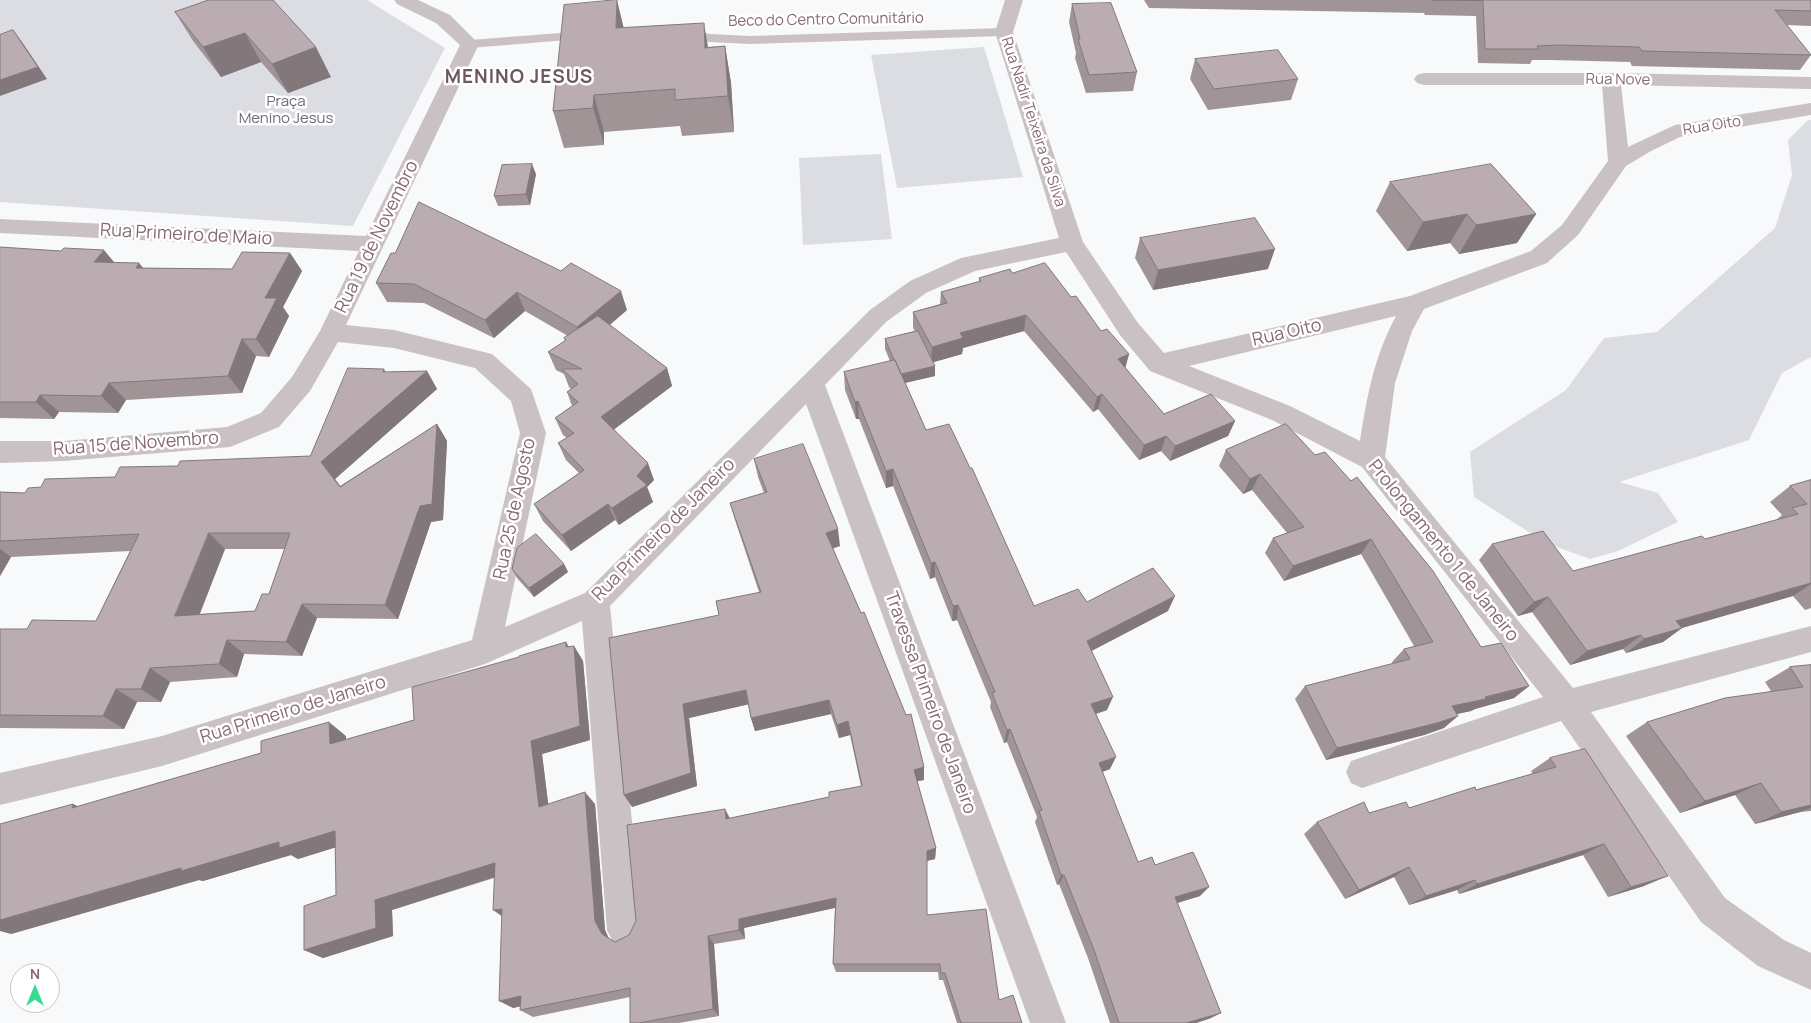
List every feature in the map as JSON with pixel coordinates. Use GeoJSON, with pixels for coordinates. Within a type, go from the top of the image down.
{"type":"FeatureCollection","features":[{"type":"Feature","properties":{"kind":"street"},"geometry":{"type":"LineString","coordinates":[[403,0],[443,19],[470,44]]}},
{"type":"Feature","properties":{"kind":"street","name":"Rua Nadir Teixeira da Silva"},"geometry":{"type":"LineString","coordinates":[[1014,0],[1004,32],[1072,244]]}},
{"type":"Feature","properties":{"kind":"street","name":"Rua 19 de Novembro"},"geometry":{"type":"LineString","coordinates":[[270,420],[301,384],[330,332],[372,244],[432,127],[470,44]]}},
{"type":"Feature","properties":{"kind":"street","name":"Rua Nove"},"geometry":{"type":"LineString","coordinates":[[1424,79],[1611,79],[1811,83]]}},
{"type":"Feature","properties":{"kind":"street"},"geometry":{"type":"LineString","coordinates":[[1611,79],[1619,161]]}},
{"type":"Feature","properties":{"kind":"street","name":"Rua Oito"},"geometry":{"type":"LineString","coordinates":[[1158,364],[1414,303],[1539,257],[1570,230],[1619,161],[1644,146],[1675,132],[1811,109]]}},
{"type":"Feature","properties":{"kind":"street","name":"Rua Primeiro de Maio"},"geometry":{"type":"LineString","coordinates":[[0,226],[372,244]]}},
{"type":"Feature","properties":{"kind":"street","name":"Prolongamento 1 de Janeiro"},"geometry":{"type":"LineString","coordinates":[[1072,244],[1129,329],[1158,364],[1280,413],[1371,459],[1567,704],[1713,910],[1771,953],[1811,972]]}},
{"type":"Feature","properties":{"kind":"street","name":"Rua Primeiro de Janeiro"},"geometry":{"type":"LineString","coordinates":[[0,789],[162,752],[486,650],[595,602],[878,316],[918,287],[969,264],[1072,244]]}},
{"type":"Feature","properties":{"kind":"street"},"geometry":{"type":"LineString","coordinates":[[1371,459],[1382,382],[1400,331],[1414,303]]}},
{"type":"Feature","properties":{"kind":"street","name":"Rua 25 de Agosto"},"geometry":{"type":"LineString","coordinates":[[330,332],[394,339],[483,361],[522,396],[532,432],[486,650]]}},
{"type":"Feature","properties":{"kind":"street","name":"Travessa Primeiro de Janeiro"},"geometry":{"type":"LineString","coordinates":[[811,382],[1048,1023]]}},
{"type":"Feature","properties":{"kind":"street","name":"Rua 15 de Novembro"},"geometry":{"type":"LineString","coordinates":[[0,452],[64,451],[230,437],[270,420]]}},
{"type":"Feature","properties":{"kind":"street"},"geometry":{"type":"LineString","coordinates":[[595,602],[625,930]]}},
{"type":"Feature","properties":{"kind":"street"},"geometry":{"type":"LineString","coordinates":[[1362,772],[1567,704],[1811,639]]}},
{"type":"Feature","properties":{"kind":"lane","name":"Beco do Centro Comunitário"},"geometry":{"type":"LineString","coordinates":[[666,30],[710,38],[750,40],[1004,32]]}},
{"type":"Feature","properties":{"kind":"lane"},"geometry":{"type":"LineString","coordinates":[[470,44],[596,34]]}},
{"type":"Feature","properties":{"kind":"green space","name":"Praça Menino Jesus"},"geometry":{"type":"Polygon","coordinates":[[[0,0],[367,0],[445,48],[353,226],[0,202],[0,0]]]}},
{"type":"Feature","properties":{"kind":"green space"},"geometry":{"type":"Polygon","coordinates":[[[984,47],[1023,177],[897,188],[871,55],[984,47]]]}},
{"type":"Feature","properties":{"kind":"green space"},"geometry":{"type":"Polygon","coordinates":[[[1808,120],[1811,120],[1811,357],[1782,373],[1749,440],[1619,482],[1658,493],[1678,522],[1618,551],[1590,559],[1546,543],[1474,497],[1470,452],[1566,390],[1604,338],[1657,332],[1775,228],[1792,175],[1788,140],[1808,120]]]}},
{"type":"Feature","properties":{"kind":"green space"},"geometry":{"type":"Polygon","coordinates":[[[881,154],[892,239],[803,245],[799,158],[881,154]]]}},
{"type":"Feature","properties":{"kind":"building"},"geometry":{"type":"Polygon","coordinates":[[[209,0],[273,0],[316,47],[272,64],[245,33],[203,47],[175,12],[209,0]]]}},
{"type":"Feature","properties":{"kind":"building"},"geometry":{"type":"Polygon","coordinates":[[[617,0],[616,28],[704,23],[705,48],[725,46],[728,96],[675,100],[675,89],[594,95],[593,108],[553,111],[564,5],[617,0]]]}},
{"type":"Feature","properties":{"kind":"building"},"geometry":{"type":"Polygon","coordinates":[[[1432,0],[1811,0],[1811,11],[1775,10],[1811,55],[1642,51],[1639,47],[1558,45],[1537,46],[1539,49],[1485,49],[1483,1],[1432,0]]]}},
{"type":"Feature","properties":{"kind":"building"},"geometry":{"type":"Polygon","coordinates":[[[1111,3],[1137,72],[1089,75],[1078,39],[1080,39],[1072,4],[1111,3]]]}},
{"type":"Feature","properties":{"kind":"building"},"geometry":{"type":"Polygon","coordinates":[[[13,30],[38,67],[0,80],[0,35],[13,30]]]}},
{"type":"Feature","properties":{"kind":"building"},"geometry":{"type":"Polygon","coordinates":[[[1278,50],[1298,79],[1214,89],[1195,59],[1278,50]]]}},
{"type":"Feature","properties":{"kind":"building"},"geometry":{"type":"Polygon","coordinates":[[[532,164],[526,194],[494,196],[502,165],[532,164]]]}},
{"type":"Feature","properties":{"kind":"building"},"geometry":{"type":"Polygon","coordinates":[[[1491,164],[1536,214],[1476,225],[1467,214],[1423,222],[1390,182],[1491,164]]]}},
{"type":"Feature","properties":{"kind":"building"},"geometry":{"type":"Polygon","coordinates":[[[419,202],[561,271],[571,263],[621,291],[577,327],[517,292],[485,320],[414,284],[376,283],[391,253],[395,253],[419,202]]]}},
{"type":"Feature","properties":{"kind":"building"},"geometry":{"type":"Polygon","coordinates":[[[1255,218],[1275,249],[1158,270],[1140,238],[1255,218]]]}},
{"type":"Feature","properties":{"kind":"building"},"geometry":{"type":"Polygon","coordinates":[[[0,247],[61,251],[64,248],[104,250],[94,262],[139,263],[136,268],[232,269],[242,252],[290,253],[265,298],[277,298],[256,339],[242,339],[228,376],[109,383],[101,396],[40,395],[36,402],[0,402],[0,247]]]}},
{"type":"Feature","properties":{"kind":"building"},"geometry":{"type":"Polygon","coordinates":[[[1045,263],[1071,297],[1076,296],[1101,331],[1107,329],[1129,354],[1118,359],[1164,414],[1211,394],[1235,421],[1175,446],[1166,436],[1144,445],[1102,394],[1097,397],[1026,315],[960,333],[963,338],[932,347],[913,312],[947,303],[941,292],[981,281],[979,278],[1010,269],[1012,273],[1045,263]]]}},
{"type":"Feature","properties":{"kind":"building"},"geometry":{"type":"Polygon","coordinates":[[[598,316],[667,368],[601,417],[648,463],[637,476],[647,485],[612,508],[608,504],[562,535],[534,504],[584,470],[558,443],[574,433],[555,418],[578,402],[567,392],[578,384],[562,369],[582,369],[548,352],[566,340],[564,338],[598,316]]]}},
{"type":"Feature","properties":{"kind":"building"},"geometry":{"type":"Polygon","coordinates":[[[918,331],[935,366],[901,374],[885,339],[918,331]]]}},
{"type":"Feature","properties":{"kind":"building"},"geometry":{"type":"Polygon","coordinates":[[[895,360],[926,430],[949,424],[970,468],[972,468],[1034,606],[1078,589],[1087,602],[1153,568],[1175,596],[1087,641],[1113,697],[1091,704],[1116,757],[1099,763],[1138,862],[1152,857],[1155,865],[1193,852],[1209,887],[1175,897],[1221,1013],[1186,1023],[1119,1023],[1094,950],[1064,875],[1061,875],[1039,811],[1042,810],[1010,729],[1007,730],[992,693],[995,692],[958,605],[953,606],[935,562],[931,563],[893,469],[886,471],[858,401],[855,402],[844,372],[895,360]]]}},
{"type":"Feature","properties":{"kind":"building"},"geometry":{"type":"Polygon","coordinates":[[[348,368],[384,369],[383,372],[427,371],[321,462],[340,487],[437,424],[432,504],[420,506],[385,605],[302,604],[286,642],[227,640],[219,664],[150,668],[141,689],[116,689],[103,716],[0,715],[0,629],[27,629],[32,620],[96,621],[139,534],[0,541],[0,492],[25,493],[28,488],[41,487],[45,479],[115,477],[120,467],[178,466],[180,461],[310,456],[348,368]],[[209,533],[175,616],[255,611],[262,594],[269,594],[290,533],[209,533]]]}},
{"type":"Feature","properties":{"kind":"building"},"geometry":{"type":"Polygon","coordinates":[[[1286,424],[1315,455],[1325,452],[1351,481],[1357,477],[1433,571],[1481,647],[1501,643],[1529,686],[1485,697],[1486,699],[1452,706],[1458,716],[1437,723],[1337,748],[1305,686],[1410,659],[1404,649],[1433,642],[1371,539],[1293,566],[1273,538],[1304,527],[1260,474],[1250,479],[1226,450],[1286,424]]]}},
{"type":"Feature","properties":{"kind":"building"},"geometry":{"type":"Polygon","coordinates":[[[803,444],[838,529],[826,533],[861,613],[864,612],[906,715],[911,714],[924,767],[914,770],[936,848],[927,851],[927,915],[986,909],[999,1000],[1013,995],[1022,1023],[961,1023],[945,973],[941,973],[940,964],[833,964],[836,898],[739,919],[739,930],[708,936],[713,1009],[630,1023],[630,988],[520,1010],[521,996],[499,1001],[502,909],[493,910],[495,863],[375,900],[376,928],[304,950],[304,906],[336,895],[335,831],[279,848],[279,842],[181,871],[181,868],[0,920],[0,824],[73,804],[72,808],[261,753],[261,741],[329,722],[330,744],[414,720],[412,687],[566,642],[566,647],[574,646],[580,726],[531,741],[539,807],[585,792],[595,921],[602,934],[615,942],[629,935],[636,921],[627,825],[725,809],[726,819],[829,797],[829,792],[862,786],[848,721],[837,725],[829,700],[751,718],[746,690],[683,704],[691,773],[624,795],[609,638],[719,615],[716,601],[761,592],[730,503],[767,492],[754,459],[803,444]]]}},
{"type":"Feature","properties":{"kind":"building"},"geometry":{"type":"Polygon","coordinates":[[[1811,480],[1811,583],[1676,621],[1682,628],[1644,639],[1641,635],[1587,651],[1548,597],[1534,602],[1492,544],[1543,531],[1573,571],[1702,536],[1705,539],[1798,514],[1792,508],[1807,504],[1790,486],[1811,480]]]}},
{"type":"Feature","properties":{"kind":"building"},"geometry":{"type":"Polygon","coordinates":[[[536,534],[564,564],[529,588],[512,569],[517,548],[536,534]]]}},
{"type":"Feature","properties":{"kind":"building"},"geometry":{"type":"Polygon","coordinates":[[[1811,665],[1811,805],[1781,812],[1761,783],[1705,801],[1647,722],[1725,698],[1803,687],[1790,667],[1811,665]]]}},
{"type":"Feature","properties":{"kind":"building"},"geometry":{"type":"Polygon","coordinates":[[[1585,749],[1668,876],[1631,887],[1604,844],[1477,884],[1475,880],[1426,896],[1409,867],[1359,890],[1317,822],[1364,802],[1369,813],[1406,802],[1409,808],[1475,787],[1476,790],[1556,767],[1550,758],[1585,749]]]}},
{"type":"Feature","properties":{"kind":"district","name":"MENINO JESUS"},"geometry":{"type":"Point","coordinates":[519,78]}}]}
